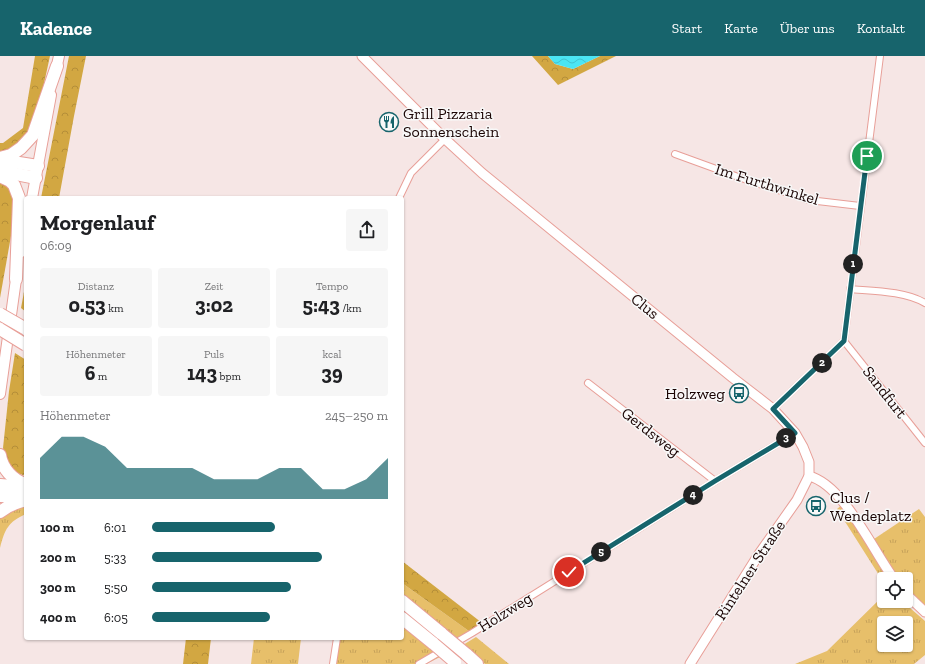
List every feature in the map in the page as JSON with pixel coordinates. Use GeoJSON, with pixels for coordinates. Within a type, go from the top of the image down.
{"type":"FeatureCollection","features":[{"type":"Feature","properties":{"kind":"highway"},"geometry":{"type":"LineString","coordinates":[[0,159],[11,155],[21,148],[33,135],[58,61]]}},
{"type":"Feature","properties":{"kind":"highway"},"geometry":{"type":"LineString","coordinates":[[0,159],[38,166]]}},
{"type":"Feature","properties":{"kind":"highway"},"geometry":{"type":"LineString","coordinates":[[0,171],[36,178]]}},
{"type":"Feature","properties":{"kind":"highway"},"geometry":{"type":"LineString","coordinates":[[0,176],[10,181],[14,185],[19,198],[16,279]]}},
{"type":"Feature","properties":{"kind":"highway"},"geometry":{"type":"LineString","coordinates":[[0,314],[24,328]]}},
{"type":"Feature","properties":{"kind":"highway"},"geometry":{"type":"LineString","coordinates":[[0,329],[24,344]]}},
{"type":"Feature","properties":{"kind":"highway"},"geometry":{"type":"LineString","coordinates":[[0,455],[1,461],[6,470],[24,485]]}},
{"type":"Feature","properties":{"kind":"highway"},"geometry":{"type":"LineString","coordinates":[[0,484],[24,486]]}},
{"type":"Feature","properties":{"kind":"highway"},"geometry":{"type":"LineString","coordinates":[[0,496],[24,497]]}},
{"type":"Feature","properties":{"kind":"highway"},"geometry":{"type":"LineString","coordinates":[[0,512],[11,504],[24,500]]}},
{"type":"Feature","properties":{"kind":"highway"},"geometry":{"type":"LineString","coordinates":[[404,604],[442,634],[460,660]]}},
{"type":"Feature","properties":{"kind":"highway"},"geometry":{"type":"LineString","coordinates":[[404,620],[434,644],[460,660],[477,664]]}},
{"type":"Feature","properties":{"kind":"main road","name":"Clus"},"geometry":{"type":"LineString","coordinates":[[362,56],[444,139],[482,173],[773,409],[795,433],[804,447],[809,462],[809,476]]}},
{"type":"Feature","properties":{"kind":"main road"},"geometry":{"type":"LineString","coordinates":[[32,196],[58,61]]}},
{"type":"Feature","properties":{"kind":"main road"},"geometry":{"type":"LineString","coordinates":[[0,394],[16,279],[24,237]]}},
{"type":"Feature","properties":{"kind":"main road"},"geometry":{"type":"LineString","coordinates":[[809,476],[817,478],[837,494],[889,572]]}},
{"type":"Feature","properties":{"kind":"main road","name":"Rintelner Straße"},"geometry":{"type":"LineString","coordinates":[[690,664],[759,554],[798,500],[809,476]]}},
{"type":"Feature","properties":{"kind":"main road"},"geometry":{"type":"LineString","coordinates":[[913,601],[925,612]]}},
{"type":"Feature","properties":{"kind":"street"},"geometry":{"type":"LineString","coordinates":[[773,409],[844,341],[880,56]]}},
{"type":"Feature","properties":{"kind":"street"},"geometry":{"type":"LineString","coordinates":[[400,196],[411,173],[444,139]]}},
{"type":"Feature","properties":{"kind":"street","name":"Im Furthwinkel"},"geometry":{"type":"LineString","coordinates":[[675,154],[808,200],[860,206]]}},
{"type":"Feature","properties":{"kind":"street"},"geometry":{"type":"LineString","coordinates":[[850,289],[903,295],[925,303]]}},
{"type":"Feature","properties":{"kind":"street","name":"Sandfurt"},"geometry":{"type":"LineString","coordinates":[[844,341],[925,443]]}},
{"type":"Feature","properties":{"kind":"street","name":"Gerdsweg"},"geometry":{"type":"LineString","coordinates":[[588,383],[715,481]]}},
{"type":"Feature","properties":{"kind":"street","name":"Holzweg"},"geometry":{"type":"LineString","coordinates":[[419,664],[479,629],[715,481],[795,433]]}},
{"type":"Feature","properties":{"kind":"street"},"geometry":{"type":"LineString","coordinates":[[333,664],[336,640]]}},
{"type":"Feature","properties":{"kind":"green space"},"geometry":{"type":"Polygon","coordinates":[[[35,56],[50,56],[36,120],[28,135],[14,150],[0,153],[0,143],[3,143],[23,128],[35,56]]]}},
{"type":"Feature","properties":{"kind":"green space"},"geometry":{"type":"Polygon","coordinates":[[[69,56],[86,56],[59,196],[41,196],[69,56]]]}},
{"type":"Feature","properties":{"kind":"green space"},"geometry":{"type":"Polygon","coordinates":[[[532,56],[548,56],[555,64],[573,69],[600,56],[616,56],[558,85],[532,56]]]}},
{"type":"Feature","properties":{"kind":"green space"},"geometry":{"type":"Polygon","coordinates":[[[0,181],[11,189],[16,208],[0,298],[0,181]]]}},
{"type":"Feature","properties":{"kind":"green space"},"geometry":{"type":"Polygon","coordinates":[[[24,292],[24,310],[21,308],[24,292]]]}},
{"type":"Feature","properties":{"kind":"green space"},"geometry":{"type":"Polygon","coordinates":[[[15,353],[24,359],[24,475],[17,473],[8,464],[3,448],[15,353]]]}},
{"type":"Feature","properties":{"kind":"green space"},"geometry":{"type":"Polygon","coordinates":[[[844,503],[871,541],[919,509],[925,517],[925,605],[913,595],[913,572],[877,572],[837,509],[844,503]]]}},
{"type":"Feature","properties":{"kind":"green space"},"geometry":{"type":"Polygon","coordinates":[[[24,505],[24,515],[11,523],[8,527],[0,548],[0,518],[2,515],[24,505]]]}},
{"type":"Feature","properties":{"kind":"green space"},"geometry":{"type":"Polygon","coordinates":[[[404,563],[486,626],[473,634],[404,584],[404,563]]]}},
{"type":"Feature","properties":{"kind":"green space"},"geometry":{"type":"Polygon","coordinates":[[[404,584],[473,634],[440,657],[426,664],[334,664],[337,640],[404,640],[404,584]]]}},
{"type":"Feature","properties":{"kind":"green space"},"geometry":{"type":"Polygon","coordinates":[[[877,602],[877,608],[910,608],[925,621],[925,655],[914,664],[795,664],[827,651],[877,602]]]}},
{"type":"Feature","properties":{"kind":"green space"},"geometry":{"type":"Polygon","coordinates":[[[476,637],[509,664],[485,664],[463,645],[476,637]]]}},
{"type":"Feature","properties":{"kind":"green space"},"geometry":{"type":"Polygon","coordinates":[[[186,640],[211,640],[208,664],[183,664],[186,640]]]}},
{"type":"Feature","properties":{"kind":"green space"},"geometry":{"type":"Polygon","coordinates":[[[254,640],[301,640],[298,664],[251,664],[254,640]]]}},
{"type":"Feature","properties":{"kind":"water"},"geometry":{"type":"Polygon","coordinates":[[[548,56],[600,56],[573,69],[555,64],[548,56]]]}},
{"type":"Feature","properties":{"kind":"place","name":"Grill Pizzaria Sonnenschein"},"geometry":{"type":"Point","coordinates":[389,122]}},
{"type":"Feature","properties":{"kind":"place","name":"Holzweg"},"geometry":{"type":"Point","coordinates":[739,393]}},
{"type":"Feature","properties":{"kind":"place","name":"Clus / Wendeplatz"},"geometry":{"type":"Point","coordinates":[816,506]}},
{"type":"Feature","properties":{"kind":"route"},"geometry":{"type":"LineString","coordinates":[[569,572],[795,433],[773,409],[844,341],[867,156]]}}]}
